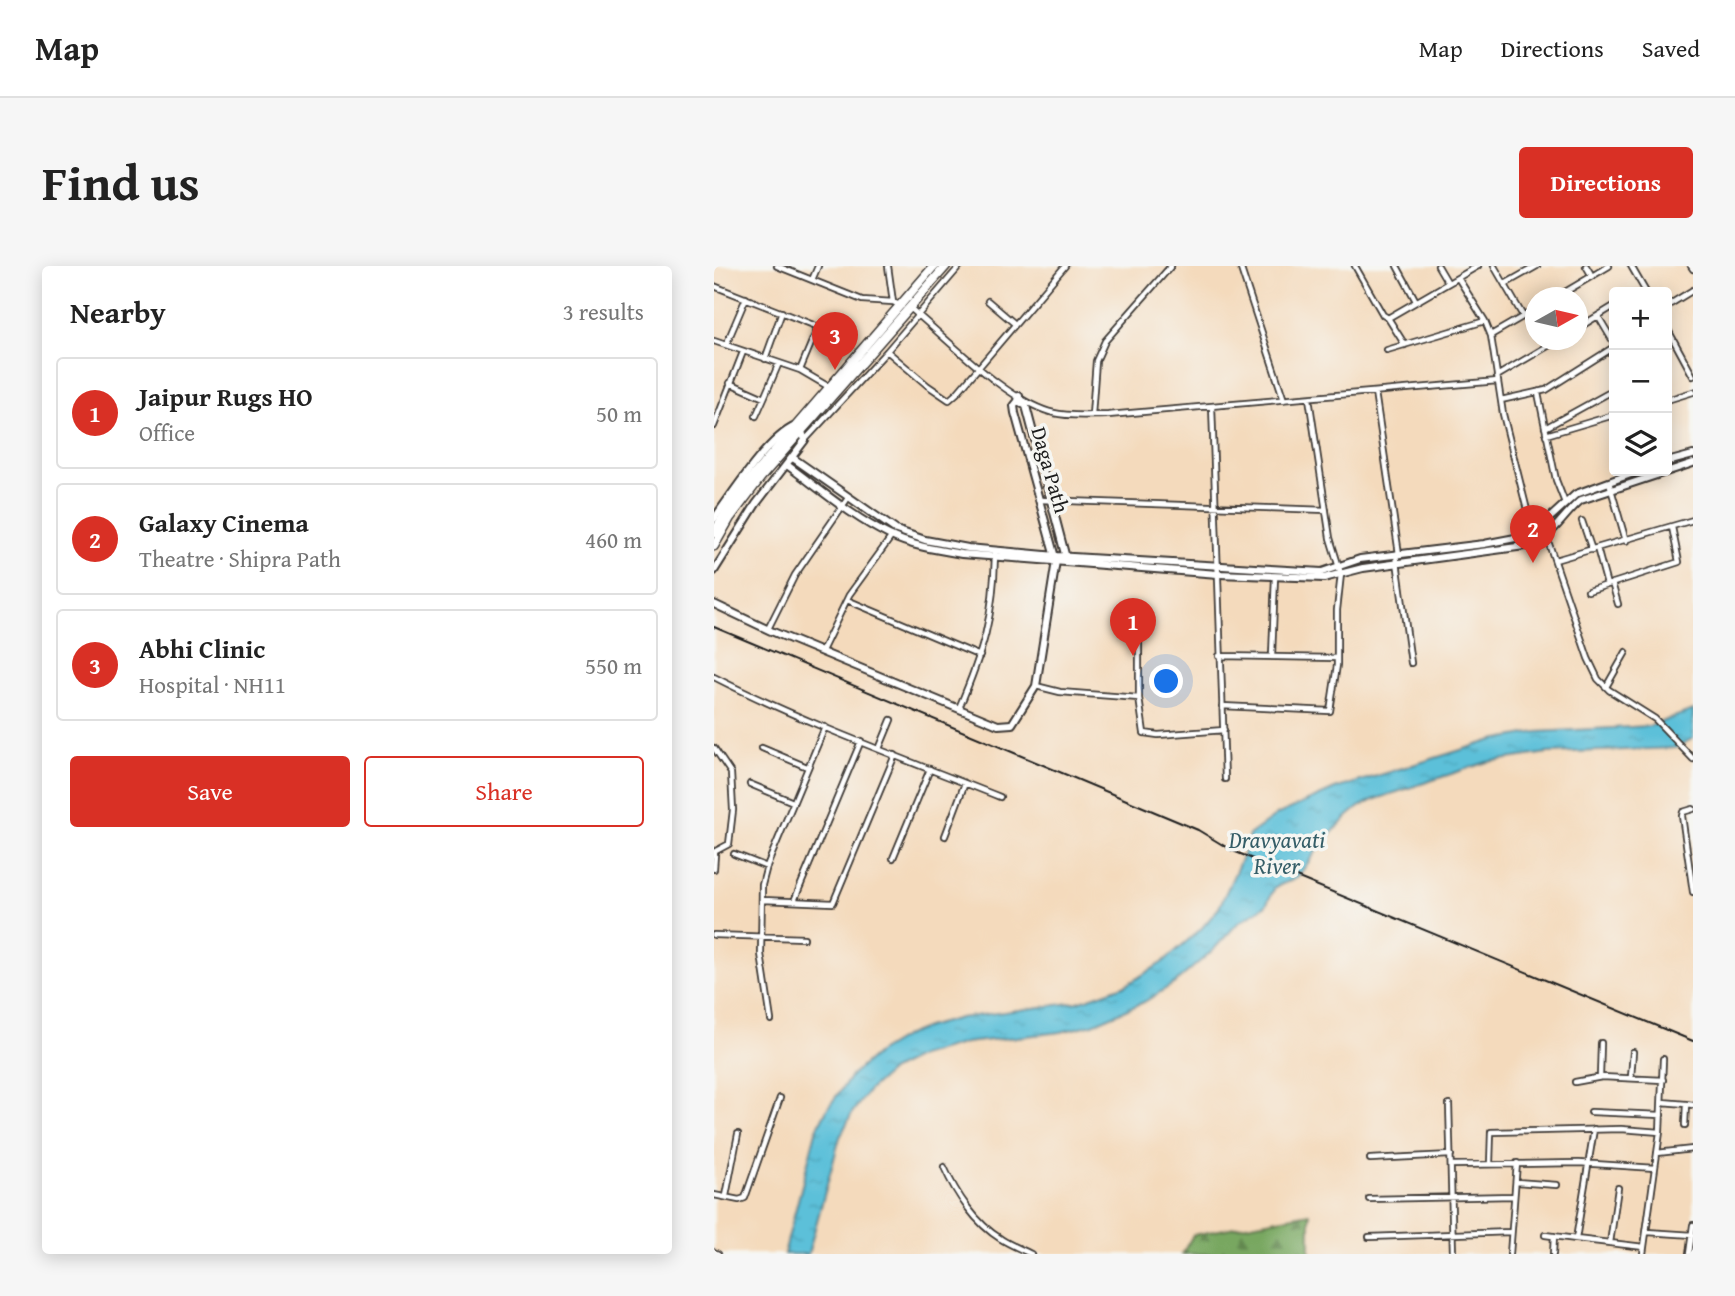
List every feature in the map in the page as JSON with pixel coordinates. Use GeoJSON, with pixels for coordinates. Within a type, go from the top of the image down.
{"type":"FeatureCollection","features":[{"type":"Feature","properties":{"kind":"highway"},"geometry":{"type":"LineString","coordinates":[[801,433],[830,387],[896,304],[934,266]]}},
{"type":"Feature","properties":{"kind":"highway"},"geometry":{"type":"LineString","coordinates":[[714,532],[740,498],[914,312],[946,266]]}},
{"type":"Feature","properties":{"kind":"highway"},"geometry":{"type":"LineString","coordinates":[[714,546],[740,498]]}},
{"type":"Feature","properties":{"kind":"street"},"geometry":{"type":"LineString","coordinates":[[777,266],[862,300],[896,304],[914,312],[1026,406],[1066,559]]}},
{"type":"Feature","properties":{"kind":"street"},"geometry":{"type":"LineString","coordinates":[[812,280],[818,266]]}},
{"type":"Feature","properties":{"kind":"street"},"geometry":{"type":"LineString","coordinates":[[888,266],[896,304]]}},
{"type":"Feature","properties":{"kind":"street"},"geometry":{"type":"LineString","coordinates":[[714,571],[756,504],[793,458],[801,433],[887,352],[914,312],[960,266]]}},
{"type":"Feature","properties":{"kind":"street"},"geometry":{"type":"LineString","coordinates":[[887,352],[949,400],[1065,266]]}},
{"type":"Feature","properties":{"kind":"street"},"geometry":{"type":"LineString","coordinates":[[1092,415],[1096,361],[1105,341],[1171,266]]}},
{"type":"Feature","properties":{"kind":"street"},"geometry":{"type":"LineString","coordinates":[[1240,266],[1284,400]]}},
{"type":"Feature","properties":{"kind":"street"},"geometry":{"type":"LineString","coordinates":[[1355,266],[1405,345]]}},
{"type":"Feature","properties":{"kind":"street"},"geometry":{"type":"LineString","coordinates":[[1397,266],[1416,301]]}},
{"type":"Feature","properties":{"kind":"street"},"geometry":{"type":"LineString","coordinates":[[1438,266],[1448,283]]}},
{"type":"Feature","properties":{"kind":"street"},"geometry":{"type":"LineString","coordinates":[[1388,318],[1478,266]]}},
{"type":"Feature","properties":{"kind":"street"},"geometry":{"type":"LineString","coordinates":[[1491,335],[1523,316],[1494,266]]}},
{"type":"Feature","properties":{"kind":"street"},"geometry":{"type":"LineString","coordinates":[[1505,284],[1537,266]]}},
{"type":"Feature","properties":{"kind":"street"},"geometry":{"type":"LineString","coordinates":[[1586,266],[1591,276]]}},
{"type":"Feature","properties":{"kind":"street"},"geometry":{"type":"LineString","coordinates":[[1573,287],[1609,266]]}},
{"type":"Feature","properties":{"kind":"street"},"geometry":{"type":"LineString","coordinates":[[1631,266],[1643,287]]}},
{"type":"Feature","properties":{"kind":"street"},"geometry":{"type":"LineString","coordinates":[[1458,278],[1491,335],[1501,400],[1528,514],[1555,561],[1588,658],[1598,679],[1655,719],[1693,759]]}},
{"type":"Feature","properties":{"kind":"street"},"geometry":{"type":"LineString","coordinates":[[714,286],[839,335]]}},
{"type":"Feature","properties":{"kind":"street"},"geometry":{"type":"LineString","coordinates":[[1672,303],[1693,290]]}},
{"type":"Feature","properties":{"kind":"street"},"geometry":{"type":"LineString","coordinates":[[726,345],[746,298]]}},
{"type":"Feature","properties":{"kind":"street"},"geometry":{"type":"LineString","coordinates":[[988,301],[1016,324]]}},
{"type":"Feature","properties":{"kind":"street"},"geometry":{"type":"LineString","coordinates":[[1588,322],[1609,309]]}},
{"type":"Feature","properties":{"kind":"street"},"geometry":{"type":"LineString","coordinates":[[765,359],[782,312]]}},
{"type":"Feature","properties":{"kind":"street"},"geometry":{"type":"LineString","coordinates":[[1598,316],[1609,336]]}},
{"type":"Feature","properties":{"kind":"street"},"geometry":{"type":"LineString","coordinates":[[1387,350],[1485,321]]}},
{"type":"Feature","properties":{"kind":"street"},"geometry":{"type":"LineString","coordinates":[[800,370],[818,327]]}},
{"type":"Feature","properties":{"kind":"street"},"geometry":{"type":"LineString","coordinates":[[1672,336],[1693,376]]}},
{"type":"Feature","properties":{"kind":"street"},"geometry":{"type":"LineString","coordinates":[[714,341],[800,370],[830,387]]}},
{"type":"Feature","properties":{"kind":"street"},"geometry":{"type":"LineString","coordinates":[[1501,400],[1546,390],[1609,348]]}},
{"type":"Feature","properties":{"kind":"street"},"geometry":{"type":"LineString","coordinates":[[1019,399],[1056,414],[1092,415],[1375,392],[1497,378],[1542,350]]}},
{"type":"Feature","properties":{"kind":"street"},"geometry":{"type":"LineString","coordinates":[[714,426],[743,352]]}},
{"type":"Feature","properties":{"kind":"street"},"geometry":{"type":"LineString","coordinates":[[1686,359],[1693,355]]}},
{"type":"Feature","properties":{"kind":"street"},"geometry":{"type":"LineString","coordinates":[[757,416],[779,363]]}},
{"type":"Feature","properties":{"kind":"street"},"geometry":{"type":"LineString","coordinates":[[730,383],[764,398]]}},
{"type":"Feature","properties":{"kind":"street"},"geometry":{"type":"LineString","coordinates":[[1375,392],[1411,663]]}},
{"type":"Feature","properties":{"kind":"street"},"geometry":{"type":"LineString","coordinates":[[1672,398],[1693,392]]}},
{"type":"Feature","properties":{"kind":"street"},"geometry":{"type":"LineString","coordinates":[[1538,393],[1556,480],[1565,503]]}},
{"type":"Feature","properties":{"kind":"street"},"geometry":{"type":"LineString","coordinates":[[1545,428],[1609,393]]}},
{"type":"Feature","properties":{"kind":"street"},"geometry":{"type":"LineString","coordinates":[[1222,706],[1330,711],[1337,658],[1340,571],[1330,538],[1309,398]]}},
{"type":"Feature","properties":{"kind":"street","name":"Daga Path"},"geometry":{"type":"LineString","coordinates":[[1019,399],[1014,406],[1015,413],[1056,559]]}},
{"type":"Feature","properties":{"kind":"street"},"geometry":{"type":"LineString","coordinates":[[1212,406],[1225,779]]}},
{"type":"Feature","properties":{"kind":"street"},"geometry":{"type":"LineString","coordinates":[[1546,435],[1609,416]]}},
{"type":"Feature","properties":{"kind":"street"},"geometry":{"type":"LineString","coordinates":[[714,519],[765,451],[787,429],[801,433]]}},
{"type":"Feature","properties":{"kind":"street"},"geometry":{"type":"LineString","coordinates":[[1672,461],[1693,455]]}},
{"type":"Feature","properties":{"kind":"street"},"geometry":{"type":"LineString","coordinates":[[793,458],[893,533]]}},
{"type":"Feature","properties":{"kind":"street"},"geometry":{"type":"LineString","coordinates":[[1340,571],[1360,559],[1484,544],[1531,535],[1576,494],[1693,463]]}},
{"type":"Feature","properties":{"kind":"street"},"geometry":{"type":"LineString","coordinates":[[787,465],[842,506],[893,533],[951,546],[1056,559],[1275,574],[1351,570],[1532,545],[1544,539],[1581,500],[1629,476]]}},
{"type":"Feature","properties":{"kind":"street"},"geometry":{"type":"LineString","coordinates":[[1610,485],[1626,541]]}},
{"type":"Feature","properties":{"kind":"street"},"geometry":{"type":"LineString","coordinates":[[768,629],[795,575],[848,498]]}},
{"type":"Feature","properties":{"kind":"street"},"geometry":{"type":"LineString","coordinates":[[1040,500],[1326,510]]}},
{"type":"Feature","properties":{"kind":"street"},"geometry":{"type":"LineString","coordinates":[[1555,561],[1693,520]]}},
{"type":"Feature","properties":{"kind":"street"},"geometry":{"type":"LineString","coordinates":[[1582,521],[1618,604]]}},
{"type":"Feature","properties":{"kind":"street"},"geometry":{"type":"LineString","coordinates":[[1588,591],[1679,562],[1672,527]]}},
{"type":"Feature","properties":{"kind":"street"},"geometry":{"type":"LineString","coordinates":[[822,651],[846,600],[893,533]]}},
{"type":"Feature","properties":{"kind":"street"},"geometry":{"type":"LineString","coordinates":[[959,708],[980,656],[989,624],[995,553]]}},
{"type":"Feature","properties":{"kind":"street"},"geometry":{"type":"LineString","coordinates":[[714,604],[998,724],[1012,724],[1036,686],[1056,559]]}},
{"type":"Feature","properties":{"kind":"street"},"geometry":{"type":"LineString","coordinates":[[1272,656],[1275,574]]}},
{"type":"Feature","properties":{"kind":"street"},"geometry":{"type":"LineString","coordinates":[[846,600],[980,656]]}},
{"type":"Feature","properties":{"kind":"street"},"geometry":{"type":"LineString","coordinates":[[1139,636],[1139,698],[1144,733],[1158,735],[1224,730]]}},
{"type":"Feature","properties":{"kind":"street"},"geometry":{"type":"LineString","coordinates":[[1606,687],[1626,652]]}},
{"type":"Feature","properties":{"kind":"street"},"geometry":{"type":"LineString","coordinates":[[1219,656],[1337,658]]}},
{"type":"Feature","properties":{"kind":"street"},"geometry":{"type":"LineString","coordinates":[[714,677],[825,727],[1000,797]]}},
{"type":"Feature","properties":{"kind":"street"},"geometry":{"type":"LineString","coordinates":[[1036,686],[1060,692],[1139,698]]}},
{"type":"Feature","properties":{"kind":"street"},"geometry":{"type":"LineString","coordinates":[[879,748],[891,720]]}},
{"type":"Feature","properties":{"kind":"street"},"geometry":{"type":"LineString","coordinates":[[771,1020],[761,954],[762,886],[767,867],[825,727]]}},
{"type":"Feature","properties":{"kind":"street"},"geometry":{"type":"LineString","coordinates":[[794,901],[861,741]]}},
{"type":"Feature","properties":{"kind":"street"},"geometry":{"type":"LineString","coordinates":[[714,748],[731,773],[733,810],[729,844],[715,853],[714,869]]}},
{"type":"Feature","properties":{"kind":"street"},"geometry":{"type":"LineString","coordinates":[[762,748],[807,767]]}},
{"type":"Feature","properties":{"kind":"street"},"geometry":{"type":"LineString","coordinates":[[763,900],[833,903],[895,755]]}},
{"type":"Feature","properties":{"kind":"street"},"geometry":{"type":"LineString","coordinates":[[893,858],[930,769]]}},
{"type":"Feature","properties":{"kind":"street"},"geometry":{"type":"LineString","coordinates":[[945,836],[965,783]]}},
{"type":"Feature","properties":{"kind":"street"},"geometry":{"type":"LineString","coordinates":[[750,784],[793,802]]}},
{"type":"Feature","properties":{"kind":"street"},"geometry":{"type":"LineString","coordinates":[[1693,809],[1683,812],[1682,816],[1693,892]]}},
{"type":"Feature","properties":{"kind":"street"},"geometry":{"type":"LineString","coordinates":[[734,854],[767,867]]}},
{"type":"Feature","properties":{"kind":"street"},"geometry":{"type":"LineString","coordinates":[[714,935],[804,938]]}},
{"type":"Feature","properties":{"kind":"street"},"geometry":{"type":"LineString","coordinates":[[1600,1077],[1601,1044]]}},
{"type":"Feature","properties":{"kind":"street"},"geometry":{"type":"LineString","coordinates":[[1631,1077],[1633,1052]]}},
{"type":"Feature","properties":{"kind":"street"},"geometry":{"type":"LineString","coordinates":[[1643,1254],[1660,1132],[1663,1059]]}},
{"type":"Feature","properties":{"kind":"street"},"geometry":{"type":"LineString","coordinates":[[1575,1082],[1600,1077],[1663,1080]]}},
{"type":"Feature","properties":{"kind":"street"},"geometry":{"type":"LineString","coordinates":[[714,1195],[738,1200],[745,1198],[780,1098]]}},
{"type":"Feature","properties":{"kind":"street"},"geometry":{"type":"LineString","coordinates":[[1662,1102],[1693,1105]]}},
{"type":"Feature","properties":{"kind":"street"},"geometry":{"type":"LineString","coordinates":[[1449,1104],[1452,1254]]}},
{"type":"Feature","properties":{"kind":"street"},"geometry":{"type":"LineString","coordinates":[[1685,1125],[1686,1104]]}},
{"type":"Feature","properties":{"kind":"street"},"geometry":{"type":"LineString","coordinates":[[1591,1112],[1661,1115]]}},
{"type":"Feature","properties":{"kind":"street"},"geometry":{"type":"LineString","coordinates":[[1490,1164],[1491,1132],[1594,1129],[1660,1132]]}},
{"type":"Feature","properties":{"kind":"street"},"geometry":{"type":"LineString","coordinates":[[1576,1239],[1594,1129]]}},
{"type":"Feature","properties":{"kind":"street"},"geometry":{"type":"LineString","coordinates":[[726,1196],[738,1134]]}},
{"type":"Feature","properties":{"kind":"street"},"geometry":{"type":"LineString","coordinates":[[1657,1153],[1693,1149]]}},
{"type":"Feature","properties":{"kind":"street"},"geometry":{"type":"LineString","coordinates":[[1370,1159],[1451,1155]]}},
{"type":"Feature","properties":{"kind":"street"},"geometry":{"type":"LineString","coordinates":[[1510,1254],[1517,1163]]}},
{"type":"Feature","properties":{"kind":"street"},"geometry":{"type":"LineString","coordinates":[[1451,1165],[1588,1164],[1656,1168]]}},
{"type":"Feature","properties":{"kind":"street"},"geometry":{"type":"LineString","coordinates":[[944,1167],[951,1184],[982,1224],[1000,1239],[1031,1254]]}},
{"type":"Feature","properties":{"kind":"street"},"geometry":{"type":"LineString","coordinates":[[1516,1182],[1557,1185]]}},
{"type":"Feature","properties":{"kind":"street"},"geometry":{"type":"LineString","coordinates":[[1610,1243],[1618,1188]]}},
{"type":"Feature","properties":{"kind":"street"},"geometry":{"type":"LineString","coordinates":[[1369,1199],[1514,1196]]}},
{"type":"Feature","properties":{"kind":"street"},"geometry":{"type":"LineString","coordinates":[[1689,1254],[1693,1225]]}},
{"type":"Feature","properties":{"kind":"street"},"geometry":{"type":"LineString","coordinates":[[1369,1237],[1511,1232]]}},
{"type":"Feature","properties":{"kind":"street"},"geometry":{"type":"LineString","coordinates":[[1647,1232],[1692,1235]]}},
{"type":"Feature","properties":{"kind":"street"},"geometry":{"type":"LineString","coordinates":[[1545,1235],[1644,1247]]}},
{"type":"Feature","properties":{"kind":"street"},"geometry":{"type":"LineString","coordinates":[[1553,1254],[1554,1236]]}},
{"type":"Feature","properties":{"kind":"green space"},"geometry":{"type":"Polygon","coordinates":[[[1310,1213],[1310,1254],[1182,1254],[1193,1235],[1310,1213]]]}},
{"type":"Feature","properties":{"kind":"water","name":"Dravyavati River"},"geometry":{"type":"Polygon","coordinates":[[[1693,710],[1693,738],[1676,748],[1548,753],[1487,762],[1373,800],[1348,816],[1323,842],[1297,878],[1275,887],[1266,905],[1237,924],[1213,950],[1175,983],[1144,1002],[1093,1024],[1061,1032],[965,1043],[920,1056],[892,1070],[869,1090],[852,1113],[840,1137],[808,1254],[784,1254],[816,1131],[827,1109],[852,1075],[877,1053],[907,1035],[960,1018],[1078,1002],[1126,985],[1163,962],[1201,929],[1219,908],[1249,835],[1278,814],[1335,789],[1493,740],[1537,732],[1650,726],[1693,710]]]}},
{"type":"Feature","properties":{"kind":"railway"},"geometry":{"type":"LineString","coordinates":[[714,627],[1198,830],[1231,850],[1693,1041]]}},
{"type":"Feature","properties":{"kind":"place","name":"Abhi Clinic"},"geometry":{"type":"Point","coordinates":[835,370]}},
{"type":"Feature","properties":{"kind":"place","name":"Galaxy Cinema"},"geometry":{"type":"Point","coordinates":[1533,563]}},
{"type":"Feature","properties":{"kind":"place","name":"Jaipur Rugs HO"},"geometry":{"type":"Point","coordinates":[1133,656]}}]}
